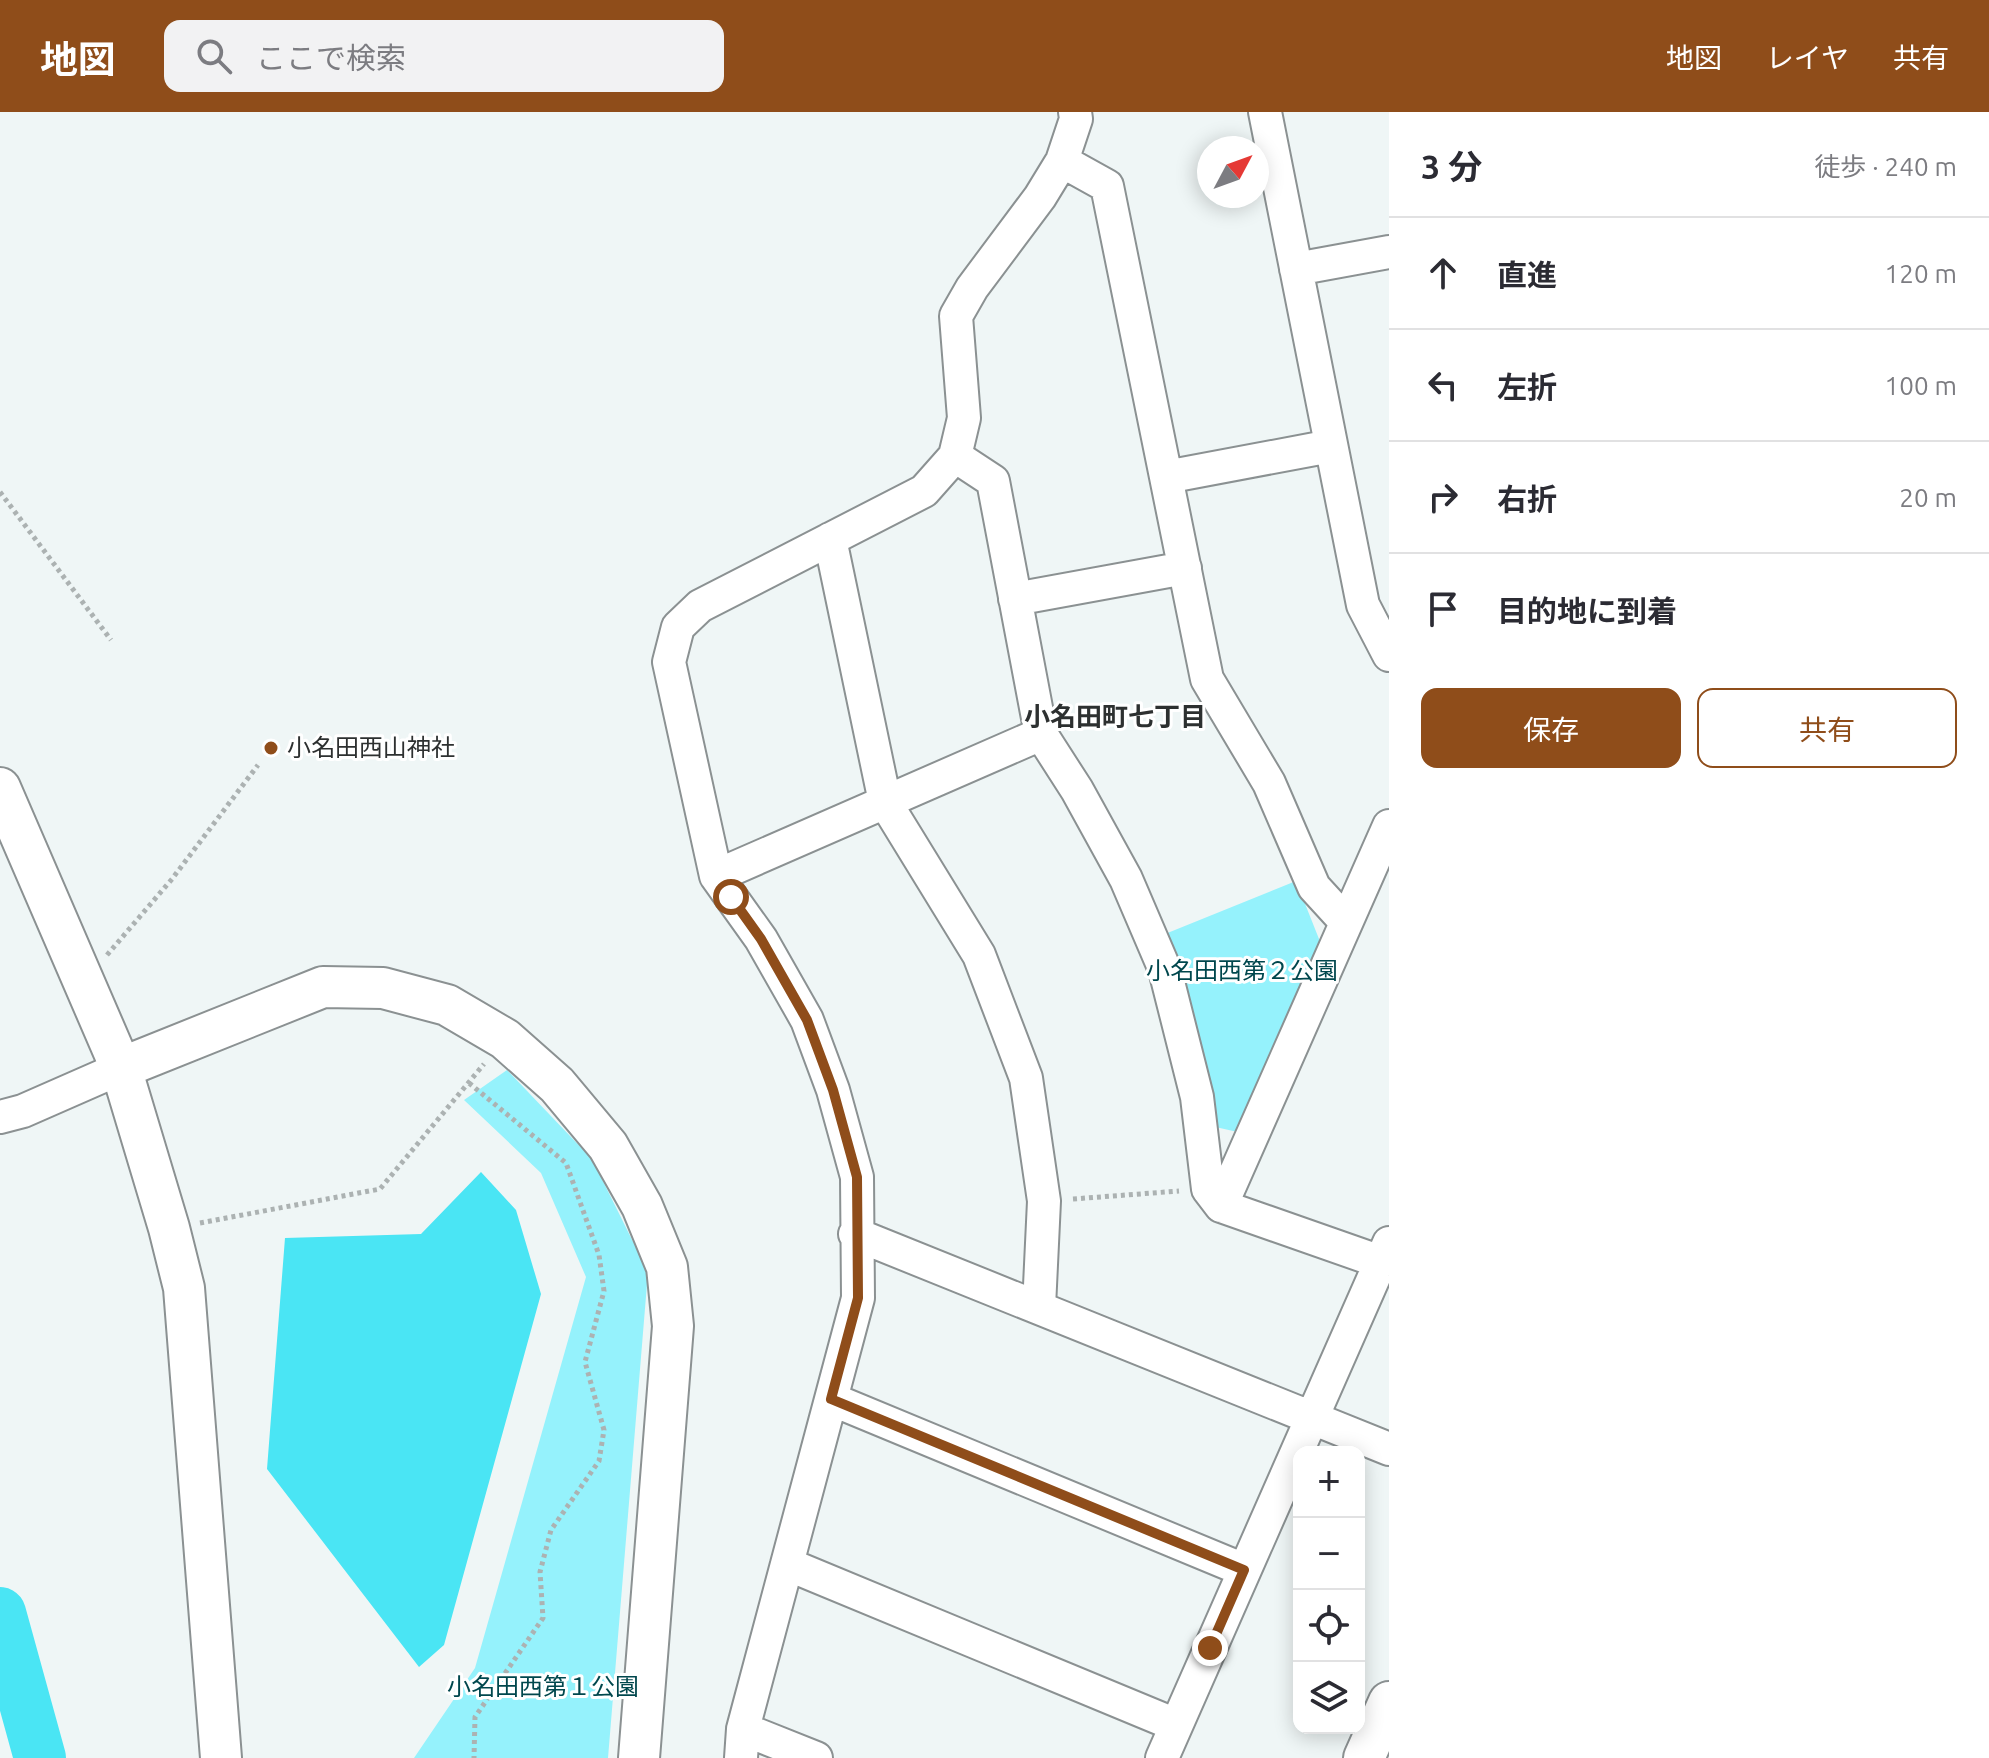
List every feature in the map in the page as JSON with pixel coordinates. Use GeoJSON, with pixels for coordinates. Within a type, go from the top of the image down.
{"type":"FeatureCollection","features":[{"type":"Feature","properties":{"kind":"street"},"geometry":{"type":"LineString","coordinates":[[816,1758],[742,1743],[858,1298],[855,1234],[857,1177],[833,1090],[807,1020],[761,939],[716,876],[669,662],[678,627],[700,606],[924,491],[955,456],[964,418],[956,316],[972,288],[1040,197],[1062,161],[1076,119],[1075,112]]}},
{"type":"Feature","properties":{"kind":"street"},"geometry":{"type":"LineString","coordinates":[[1265,112],[1363,605],[1389,655]]}},
{"type":"Feature","properties":{"kind":"street"},"geometry":{"type":"LineString","coordinates":[[1062,161],[1107,186],[1207,679],[1269,783],[1314,887],[1346,922]]}},
{"type":"Feature","properties":{"kind":"street"},"geometry":{"type":"LineString","coordinates":[[1296,269],[1389,252]]}},
{"type":"Feature","properties":{"kind":"street"},"geometry":{"type":"LineString","coordinates":[[1166,477],[1331,446]]}},
{"type":"Feature","properties":{"kind":"street"},"geometry":{"type":"LineString","coordinates":[[955,456],[993,481],[1041,734],[1077,790],[1126,879],[1165,970],[1197,1097],[1214,1198]]}},
{"type":"Feature","properties":{"kind":"street"},"geometry":{"type":"LineString","coordinates":[[830,539],[885,802],[979,955],[1026,1078],[1044,1201],[1039,1307]]}},
{"type":"Feature","properties":{"kind":"street"},"geometry":{"type":"LineString","coordinates":[[1015,599],[1185,568]]}},
{"type":"Feature","properties":{"kind":"street"},"geometry":{"type":"LineString","coordinates":[[716,876],[1041,734]]}},
{"type":"Feature","properties":{"kind":"street"},"geometry":{"type":"LineString","coordinates":[[0,788],[121,1068],[184,1288],[221,1758]]}},
{"type":"Feature","properties":{"kind":"street"},"geometry":{"type":"LineString","coordinates":[[1214,1198],[1389,826]]}},
{"type":"Feature","properties":{"kind":"street"},"geometry":{"type":"LineString","coordinates":[[0,1117],[23,1111],[323,987],[383,988],[447,1005],[505,1039],[557,1085],[608,1146],[642,1206],[667,1267],[673,1326],[639,1758]]}},
{"type":"Feature","properties":{"kind":"street"},"geometry":{"type":"LineString","coordinates":[[1162,1758],[1385,1252],[1214,1198]]}},
{"type":"Feature","properties":{"kind":"street"},"geometry":{"type":"LineString","coordinates":[[855,1234],[1389,1449]]}},
{"type":"Feature","properties":{"kind":"street"},"geometry":{"type":"LineString","coordinates":[[831,1399],[1244,1570]]}},
{"type":"Feature","properties":{"kind":"street"},"geometry":{"type":"LineString","coordinates":[[787,1564],[1176,1725]]}},
{"type":"Feature","properties":{"kind":"street"},"geometry":{"type":"LineString","coordinates":[[1364,1758],[1389,1702]]}},
{"type":"Feature","properties":{"kind":"path"},"geometry":{"type":"LineString","coordinates":[[0,492],[111,640]]}},
{"type":"Feature","properties":{"kind":"path"},"geometry":{"type":"LineString","coordinates":[[85,982],[172,879],[258,765]]}},
{"type":"Feature","properties":{"kind":"path"},"geometry":{"type":"LineString","coordinates":[[169,1228],[380,1189],[505,1039]]}},
{"type":"Feature","properties":{"kind":"path"},"geometry":{"type":"LineString","coordinates":[[469,1083],[566,1163],[599,1255],[604,1291],[585,1362],[604,1430],[599,1461],[551,1530],[540,1572],[543,1618],[475,1717],[474,1758]]}},
{"type":"Feature","properties":{"kind":"path"},"geometry":{"type":"LineString","coordinates":[[1044,1201],[1214,1198]]}},
{"type":"Feature","properties":{"kind":"green space","name":"小名田西第２公園"},"geometry":{"type":"Polygon","coordinates":[[[1296,881],[1321,944],[1242,1133],[1211,1126],[1165,934],[1296,881]]]}},
{"type":"Feature","properties":{"kind":"green space","name":"小名田西第１公園"},"geometry":{"type":"Polygon","coordinates":[[[507,1070],[592,1159],[648,1272],[608,1758],[414,1758],[475,1668],[586,1277],[541,1173],[464,1100],[507,1070]]]}},
{"type":"Feature","properties":{"kind":"shaded area"},"geometry":{"type":"Polygon","coordinates":[[[481,1172],[516,1210],[541,1294],[444,1645],[419,1667],[267,1469],[285,1238],[421,1234],[481,1172]]]}},
{"type":"Feature","properties":{"kind":"waterway"},"geometry":{"type":"LineString","coordinates":[[0,1613],[40,1758]]}},
{"type":"Feature","properties":{"kind":"place","name":"小名田西山神社"},"geometry":{"type":"Point","coordinates":[271,748]}},
{"type":"Feature","properties":{"kind":"district","name":"小名田町七丁目"},"geometry":{"type":"Point","coordinates":[1115,717]}},
{"type":"Feature","properties":{"kind":"route"},"geometry":{"type":"LineString","coordinates":[[731,897],[761,939],[807,1020],[833,1090],[857,1177],[855,1234],[858,1298],[831,1399],[1244,1570],[1210,1648]]}}]}
